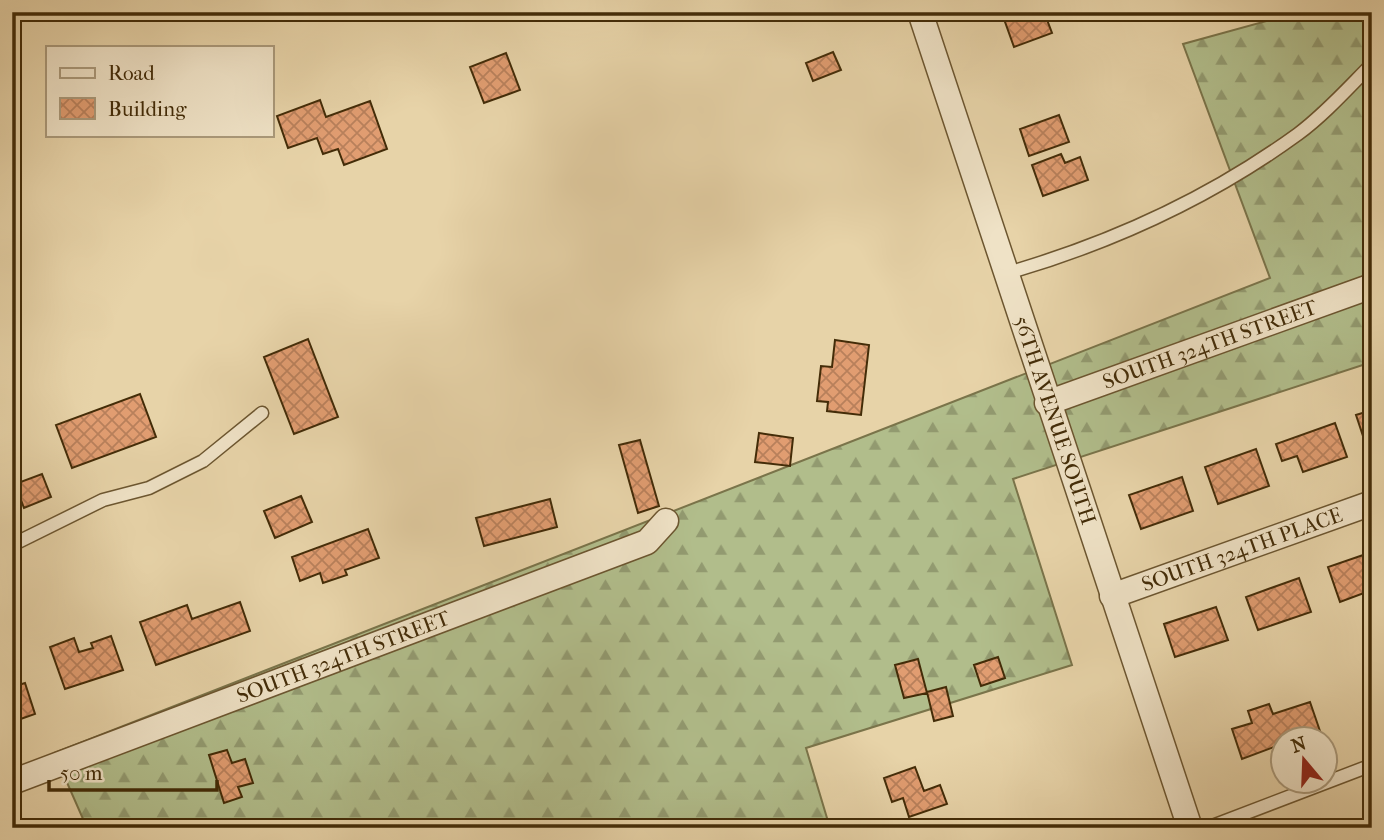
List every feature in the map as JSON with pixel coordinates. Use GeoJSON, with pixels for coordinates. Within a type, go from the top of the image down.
{"type":"FeatureCollection","features":[{"type":"Feature","properties":{"kind":"street","name":"56TH AVENUE SOUTH"},"geometry":{"type":"LineString","coordinates":[[920,12],[1004,274],[1190,828]]}},
{"type":"Feature","properties":{"kind":"street","name":"SOUTH 324TH STREET"},"geometry":{"type":"LineString","coordinates":[[1047,403],[1372,286]]}},
{"type":"Feature","properties":{"kind":"street","name":"SOUTH 324TH PLACE"},"geometry":{"type":"LineString","coordinates":[[1112,596],[1372,503]]}},
{"type":"Feature","properties":{"kind":"street","name":"SOUTH 324TH STREET"},"geometry":{"type":"LineString","coordinates":[[12,782],[647,542],[666,521]]}},
{"type":"Feature","properties":{"kind":"lane"},"geometry":{"type":"LineString","coordinates":[[1004,274],[1055,260],[1155,220],[1299,133],[1372,64]]}},
{"type":"Feature","properties":{"kind":"lane"},"geometry":{"type":"LineString","coordinates":[[12,545],[103,500],[149,488],[203,461],[262,413]]}},
{"type":"Feature","properties":{"kind":"lane"},"geometry":{"type":"LineString","coordinates":[[1207,828],[1372,765]]}},
{"type":"Feature","properties":{"kind":"green space"},"geometry":{"type":"Polygon","coordinates":[[[1299,12],[1372,12],[1372,362],[1013,479],[1072,665],[806,748],[830,828],[87,828],[54,753],[1270,278],[1183,44],[1299,12]]]}},
{"type":"Feature","properties":{"kind":"building"},"geometry":{"type":"Polygon","coordinates":[[[1022,12],[1044,12],[1052,33],[1014,47],[1004,19],[1022,12]]]}},
{"type":"Feature","properties":{"kind":"building"},"geometry":{"type":"Polygon","coordinates":[[[833,52],[841,70],[813,81],[806,63],[833,52]]]}},
{"type":"Feature","properties":{"kind":"building"},"geometry":{"type":"Polygon","coordinates":[[[506,53],[520,90],[484,103],[470,67],[506,53]]]}},
{"type":"Feature","properties":{"kind":"building"},"geometry":{"type":"Polygon","coordinates":[[[320,100],[326,117],[370,101],[387,149],[344,165],[338,149],[323,154],[317,138],[288,148],[277,116],[320,100]]]}},
{"type":"Feature","properties":{"kind":"building"},"geometry":{"type":"Polygon","coordinates":[[[1059,115],[1069,142],[1029,156],[1020,129],[1059,115]]]}},
{"type":"Feature","properties":{"kind":"building"},"geometry":{"type":"Polygon","coordinates":[[[1061,154],[1065,163],[1080,157],[1088,180],[1043,196],[1032,165],[1061,154]]]}},
{"type":"Feature","properties":{"kind":"building"},"geometry":{"type":"Polygon","coordinates":[[[12,267],[19,302],[12,304],[12,267]]]}},
{"type":"Feature","properties":{"kind":"building"},"geometry":{"type":"Polygon","coordinates":[[[308,339],[338,417],[294,434],[264,357],[308,339]]]}},
{"type":"Feature","properties":{"kind":"building"},"geometry":{"type":"Polygon","coordinates":[[[835,340],[869,345],[861,415],[827,411],[828,402],[817,401],[821,366],[832,367],[835,340]]]}},
{"type":"Feature","properties":{"kind":"building"},"geometry":{"type":"Polygon","coordinates":[[[140,394],[156,437],[72,468],[56,425],[140,394]]]}},
{"type":"Feature","properties":{"kind":"building"},"geometry":{"type":"Polygon","coordinates":[[[1372,410],[1372,449],[1368,451],[1356,415],[1372,410]]]}},
{"type":"Feature","properties":{"kind":"building"},"geometry":{"type":"Polygon","coordinates":[[[1335,423],[1347,457],[1303,472],[1297,456],[1282,461],[1276,444],[1335,423]]]}},
{"type":"Feature","properties":{"kind":"building"},"geometry":{"type":"Polygon","coordinates":[[[759,433],[793,438],[790,466],[755,462],[759,433]]]}},
{"type":"Feature","properties":{"kind":"building"},"geometry":{"type":"Polygon","coordinates":[[[640,440],[659,506],[638,513],[619,445],[640,440]]]}},
{"type":"Feature","properties":{"kind":"building"},"geometry":{"type":"Polygon","coordinates":[[[1256,449],[1269,486],[1218,504],[1205,467],[1256,449]]]}},
{"type":"Feature","properties":{"kind":"building"},"geometry":{"type":"Polygon","coordinates":[[[42,474],[51,497],[24,508],[15,484],[42,474]]]}},
{"type":"Feature","properties":{"kind":"building"},"geometry":{"type":"Polygon","coordinates":[[[1182,477],[1193,511],[1141,529],[1129,495],[1182,477]]]}},
{"type":"Feature","properties":{"kind":"building"},"geometry":{"type":"Polygon","coordinates":[[[301,496],[312,522],[275,538],[264,511],[301,496]]]}},
{"type":"Feature","properties":{"kind":"building"},"geometry":{"type":"Polygon","coordinates":[[[550,499],[557,527],[484,546],[476,518],[550,499]]]}},
{"type":"Feature","properties":{"kind":"building"},"geometry":{"type":"Polygon","coordinates":[[[368,529],[379,558],[345,570],[347,575],[323,583],[320,573],[300,581],[292,557],[368,529]]]}},
{"type":"Feature","properties":{"kind":"building"},"geometry":{"type":"Polygon","coordinates":[[[1372,552],[1372,590],[1340,602],[1328,567],[1372,552]]]}},
{"type":"Feature","properties":{"kind":"building"},"geometry":{"type":"Polygon","coordinates":[[[1299,578],[1311,612],[1258,630],[1246,597],[1299,578]]]}},
{"type":"Feature","properties":{"kind":"building"},"geometry":{"type":"Polygon","coordinates":[[[240,602],[250,631],[156,665],[140,622],[187,605],[192,619],[240,602]]]}},
{"type":"Feature","properties":{"kind":"building"},"geometry":{"type":"Polygon","coordinates":[[[1216,607],[1228,640],[1175,657],[1164,624],[1216,607]]]}},
{"type":"Feature","properties":{"kind":"building"},"geometry":{"type":"Polygon","coordinates":[[[111,636],[123,670],[65,689],[50,647],[74,638],[79,652],[93,648],[91,643],[111,636]]]}},
{"type":"Feature","properties":{"kind":"building"},"geometry":{"type":"Polygon","coordinates":[[[998,657],[1005,678],[981,686],[974,665],[998,657]]]}},
{"type":"Feature","properties":{"kind":"building"},"geometry":{"type":"Polygon","coordinates":[[[918,659],[927,693],[904,698],[895,665],[918,659]]]}},
{"type":"Feature","properties":{"kind":"building"},"geometry":{"type":"Polygon","coordinates":[[[25,683],[35,714],[12,722],[12,687],[25,683]]]}},
{"type":"Feature","properties":{"kind":"building"},"geometry":{"type":"Polygon","coordinates":[[[946,687],[953,716],[934,721],[927,692],[946,687]]]}},
{"type":"Feature","properties":{"kind":"building"},"geometry":{"type":"Polygon","coordinates":[[[1310,702],[1318,724],[1268,724],[1268,749],[1242,759],[1232,729],[1252,723],[1248,711],[1269,704],[1273,714],[1310,702]]]}},
{"type":"Feature","properties":{"kind":"building"},"geometry":{"type":"Polygon","coordinates":[[[227,750],[232,763],[245,759],[253,783],[238,787],[242,797],[224,803],[209,755],[227,750]]]}},
{"type":"Feature","properties":{"kind":"building"},"geometry":{"type":"Polygon","coordinates":[[[915,767],[924,791],[940,785],[947,804],[909,817],[903,798],[892,802],[884,778],[915,767]]]}}]}
